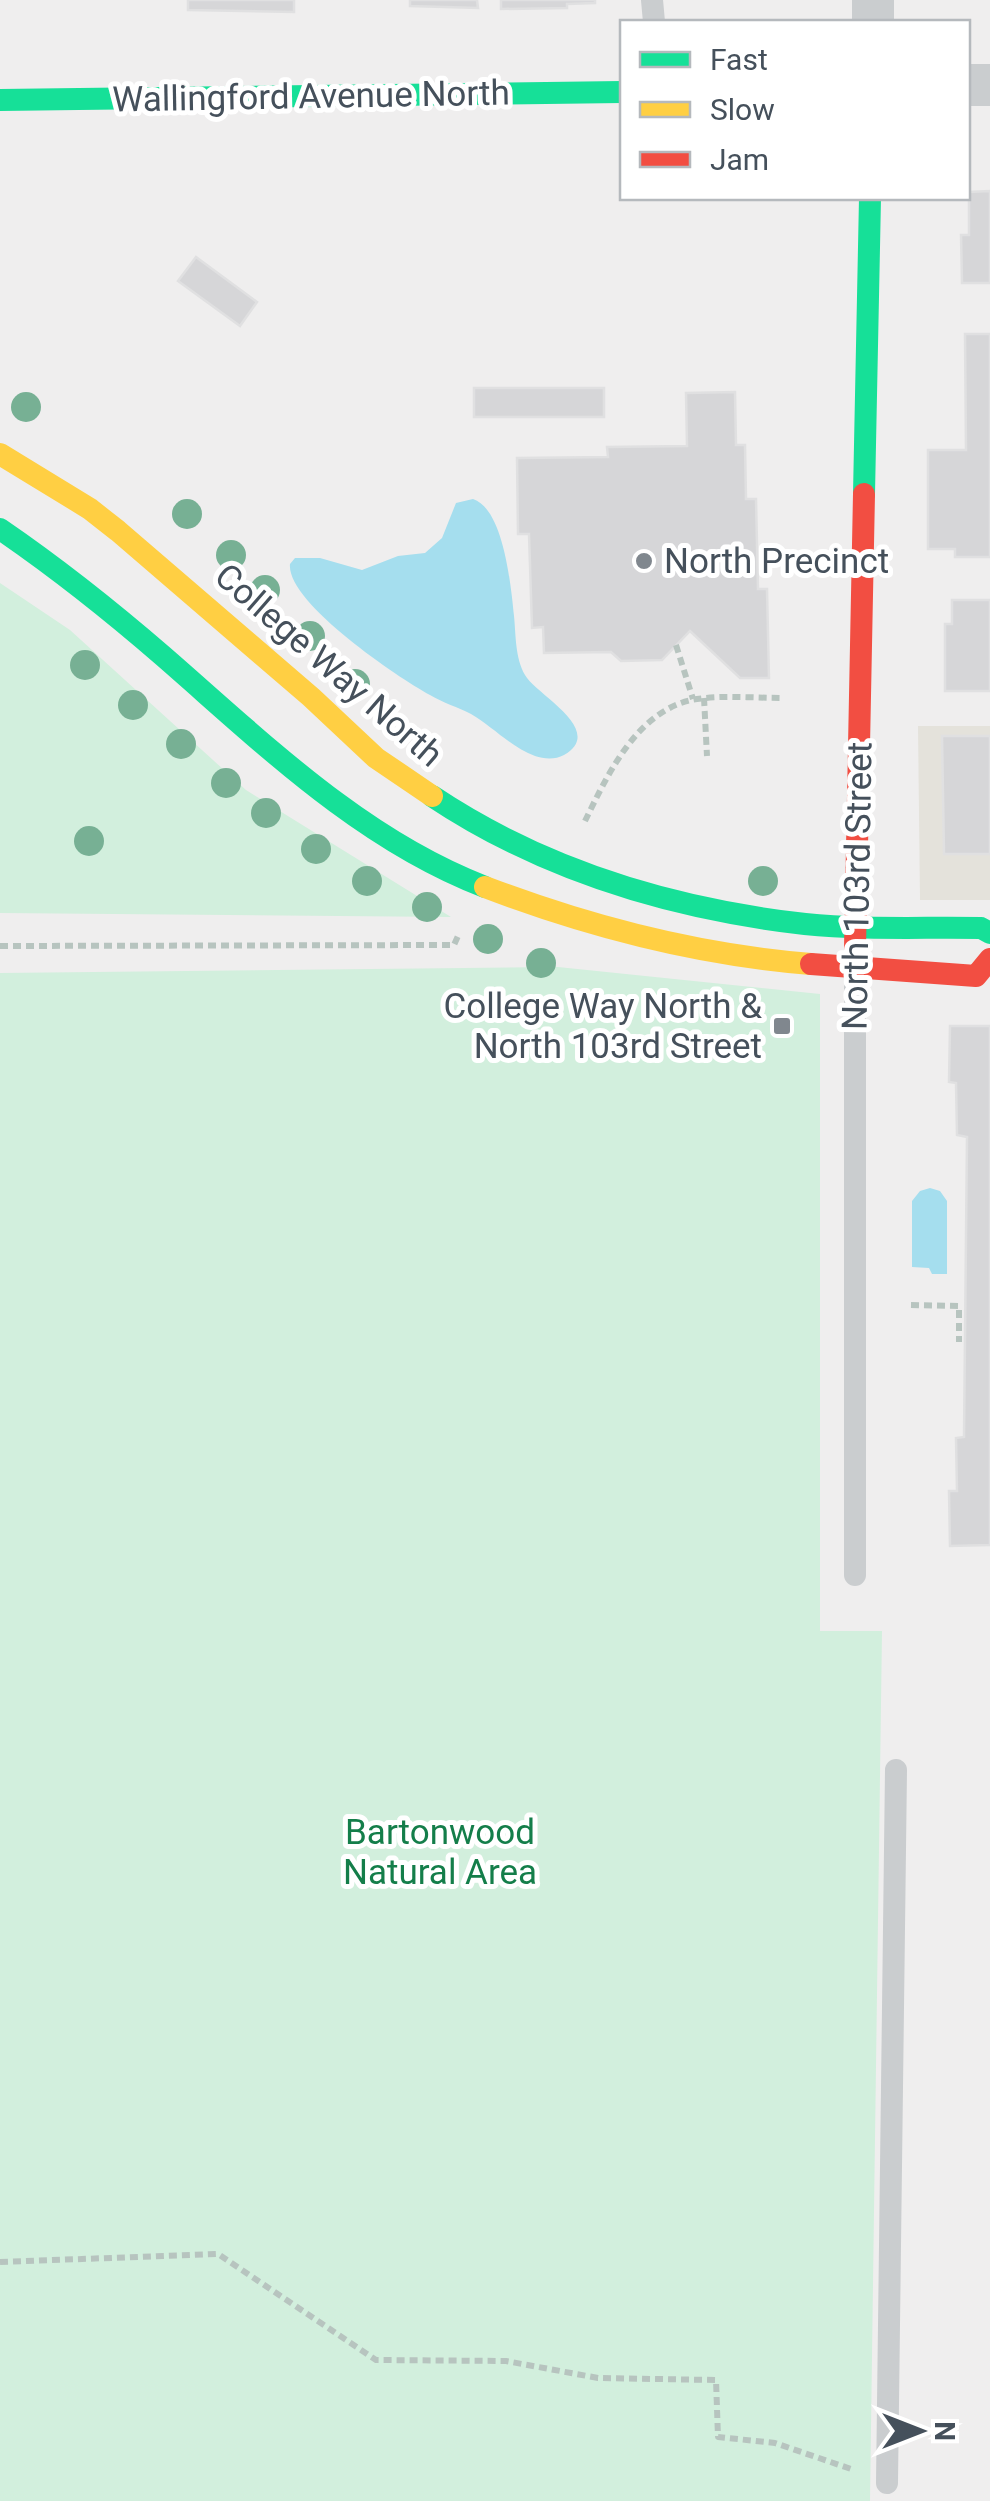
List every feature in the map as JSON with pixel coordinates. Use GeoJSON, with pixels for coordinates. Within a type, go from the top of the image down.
{"type":"FeatureCollection","features":[{"type":"Feature","properties":{"kind":"street","name":"Wallingford Avenue North"},"geometry":{"type":"LineString","coordinates":[[0,100],[620,92]]}},
{"type":"Feature","properties":{"kind":"street","name":"North 103rd Street"},"geometry":{"type":"LineString","coordinates":[[855,948],[870,200]]}},
{"type":"Feature","properties":{"kind":"street","name":"College Way North"},"geometry":{"type":"LineString","coordinates":[[0,454],[104,520],[282,671],[376,758],[473,823],[611,884],[680,903],[807,924],[855,948],[976,976],[990,960]]}},
{"type":"Feature","properties":{"kind":"street","name":"College Way North"},"geometry":{"type":"LineString","coordinates":[[0,529],[100,599],[323,793],[437,863],[530,905],[642,940],[700,952],[855,948],[982,928],[990,933]]}},
{"type":"Feature","properties":{"kind":"lane","name":"North 103rd Street"},"geometry":{"type":"LineString","coordinates":[[855,948],[855,1574]]}},
{"type":"Feature","properties":{"kind":"lane"},"geometry":{"type":"LineString","coordinates":[[879,2476],[896,1770]]}},
{"type":"Feature","properties":{"kind":"path"},"geometry":{"type":"LineString","coordinates":[[676,646],[693,699]]}},
{"type":"Feature","properties":{"kind":"path"},"geometry":{"type":"LineString","coordinates":[[704,698],[706,756]]}},
{"type":"Feature","properties":{"kind":"path"},"geometry":{"type":"LineString","coordinates":[[584,822],[630,740],[660,715],[693,699],[783,698]]}},
{"type":"Feature","properties":{"kind":"path"},"geometry":{"type":"LineString","coordinates":[[0,946],[454,945],[458,936]]}},
{"type":"Feature","properties":{"kind":"path"},"geometry":{"type":"LineString","coordinates":[[910,1305],[959,1306],[959,1342]]}},
{"type":"Feature","properties":{"kind":"path"},"geometry":{"type":"LineString","coordinates":[[0,2262],[218,2254],[376,2360],[506,2361],[598,2378],[716,2380],[718,2437],[774,2444],[879,2476]]}},
{"type":"Feature","properties":{"kind":"shaded area"},"geometry":{"type":"Polygon","coordinates":[[[918,726],[990,726],[990,900],[920,900],[918,726]]]}},
{"type":"Feature","properties":{"kind":"green space"},"geometry":{"type":"Polygon","coordinates":[[[0,583],[70,630],[246,790],[451,917],[0,913],[0,583]]]}},
{"type":"Feature","properties":{"kind":"green space","name":"Bartonwood Natural Area"},"geometry":{"type":"Polygon","coordinates":[[[558,967],[820,994],[820,1631],[882,1631],[870,2501],[0,2501],[0,973],[558,967]]]}},
{"type":"Feature","properties":{"kind":"water"},"geometry":{"type":"Polygon","coordinates":[[[473,499],[484,506],[499,533],[511,587],[516,646],[525,675],[564,713],[577,735],[575,745],[561,757],[546,758],[527,752],[471,714],[435,698],[394,672],[324,617],[294,580],[290,564],[295,558],[320,558],[362,570],[398,556],[425,553],[442,538],[456,503],[473,499]]]}},
{"type":"Feature","properties":{"kind":"water"},"geometry":{"type":"Polygon","coordinates":[[[920,1191],[940,1191],[947,1201],[947,1274],[912,1267],[912,1201],[920,1191]]]}},
{"type":"Feature","properties":{"kind":"building"},"geometry":{"type":"Polygon","coordinates":[[[188,0],[294,0],[294,12],[188,10],[188,0]]]}},
{"type":"Feature","properties":{"kind":"building"},"geometry":{"type":"Polygon","coordinates":[[[410,0],[477,0],[478,8],[410,6],[410,0]]]}},
{"type":"Feature","properties":{"kind":"building"},"geometry":{"type":"Polygon","coordinates":[[[501,0],[595,3],[567,4],[567,8],[501,9],[501,0]]]}},
{"type":"Feature","properties":{"kind":"building"},"geometry":{"type":"Polygon","coordinates":[[[990,191],[990,283],[962,283],[961,235],[969,235],[970,192],[990,191]]]}},
{"type":"Feature","properties":{"kind":"building"},"geometry":{"type":"Polygon","coordinates":[[[196,257],[257,302],[240,326],[178,281],[196,257]]]}},
{"type":"Feature","properties":{"kind":"building"},"geometry":{"type":"Polygon","coordinates":[[[965,334],[990,334],[990,557],[955,557],[955,549],[928,549],[928,450],[966,450],[965,334]]]}},
{"type":"Feature","properties":{"kind":"building"},"geometry":{"type":"Polygon","coordinates":[[[474,388],[604,388],[604,417],[474,417],[474,388]]]}},
{"type":"Feature","properties":{"kind":"building","name":"North Precinct"},"geometry":{"type":"Polygon","coordinates":[[[735,392],[736,445],[745,445],[746,499],[756,499],[758,589],[767,589],[769,678],[740,678],[690,631],[662,660],[621,661],[611,652],[544,653],[543,627],[532,628],[529,534],[518,534],[517,458],[608,457],[607,447],[687,446],[686,393],[735,392]]]}},
{"type":"Feature","properties":{"kind":"building"},"geometry":{"type":"Polygon","coordinates":[[[952,600],[990,600],[990,691],[945,691],[945,624],[952,624],[952,600]]]}},
{"type":"Feature","properties":{"kind":"building"},"geometry":{"type":"Polygon","coordinates":[[[942,736],[990,736],[990,854],[944,854],[942,736]]]}},
{"type":"Feature","properties":{"kind":"building"},"geometry":{"type":"Polygon","coordinates":[[[950,1026],[990,1026],[990,1545],[950,1546],[949,1491],[957,1491],[956,1438],[964,1437],[967,1137],[957,1135],[956,1083],[949,1082],[950,1026]]]}},
{"type":"Feature","properties":{"kind":"traffic: fast"},"geometry":{"type":"LineString","coordinates":[[0,100],[620,92]]}},
{"type":"Feature","properties":{"kind":"traffic: fast"},"geometry":{"type":"LineString","coordinates":[[864,494],[870,200]]}},
{"type":"Feature","properties":{"kind":"traffic: fast"},"geometry":{"type":"LineString","coordinates":[[0,529],[104,606],[314,786],[396,843],[485,887]]}},
{"type":"Feature","properties":{"kind":"traffic: fast"},"geometry":{"type":"LineString","coordinates":[[432,796],[474,822],[564,865],[658,896],[805,924],[981,928],[990,933]]}},
{"type":"Feature","properties":{"kind":"traffic: slow"},"geometry":{"type":"LineString","coordinates":[[0,454],[90,509],[118,531],[376,758],[432,796]]}},
{"type":"Feature","properties":{"kind":"traffic: slow"},"geometry":{"type":"LineString","coordinates":[[485,887],[564,915],[645,937],[727,954],[811,964]]}},
{"type":"Feature","properties":{"kind":"traffic: jam"},"geometry":{"type":"LineString","coordinates":[[855,948],[864,494]]}},
{"type":"Feature","properties":{"kind":"traffic: jam"},"geometry":{"type":"LineString","coordinates":[[811,964],[976,976],[990,959]]}},
{"type":"Feature","properties":{"kind":"place","name":"North Precinct"},"geometry":{"type":"Point","coordinates":[644,561]}},
{"type":"Feature","properties":{"kind":"place","name":"College Way North & North 103rd Street"},"geometry":{"type":"Point","coordinates":[782,1026]}}]}
